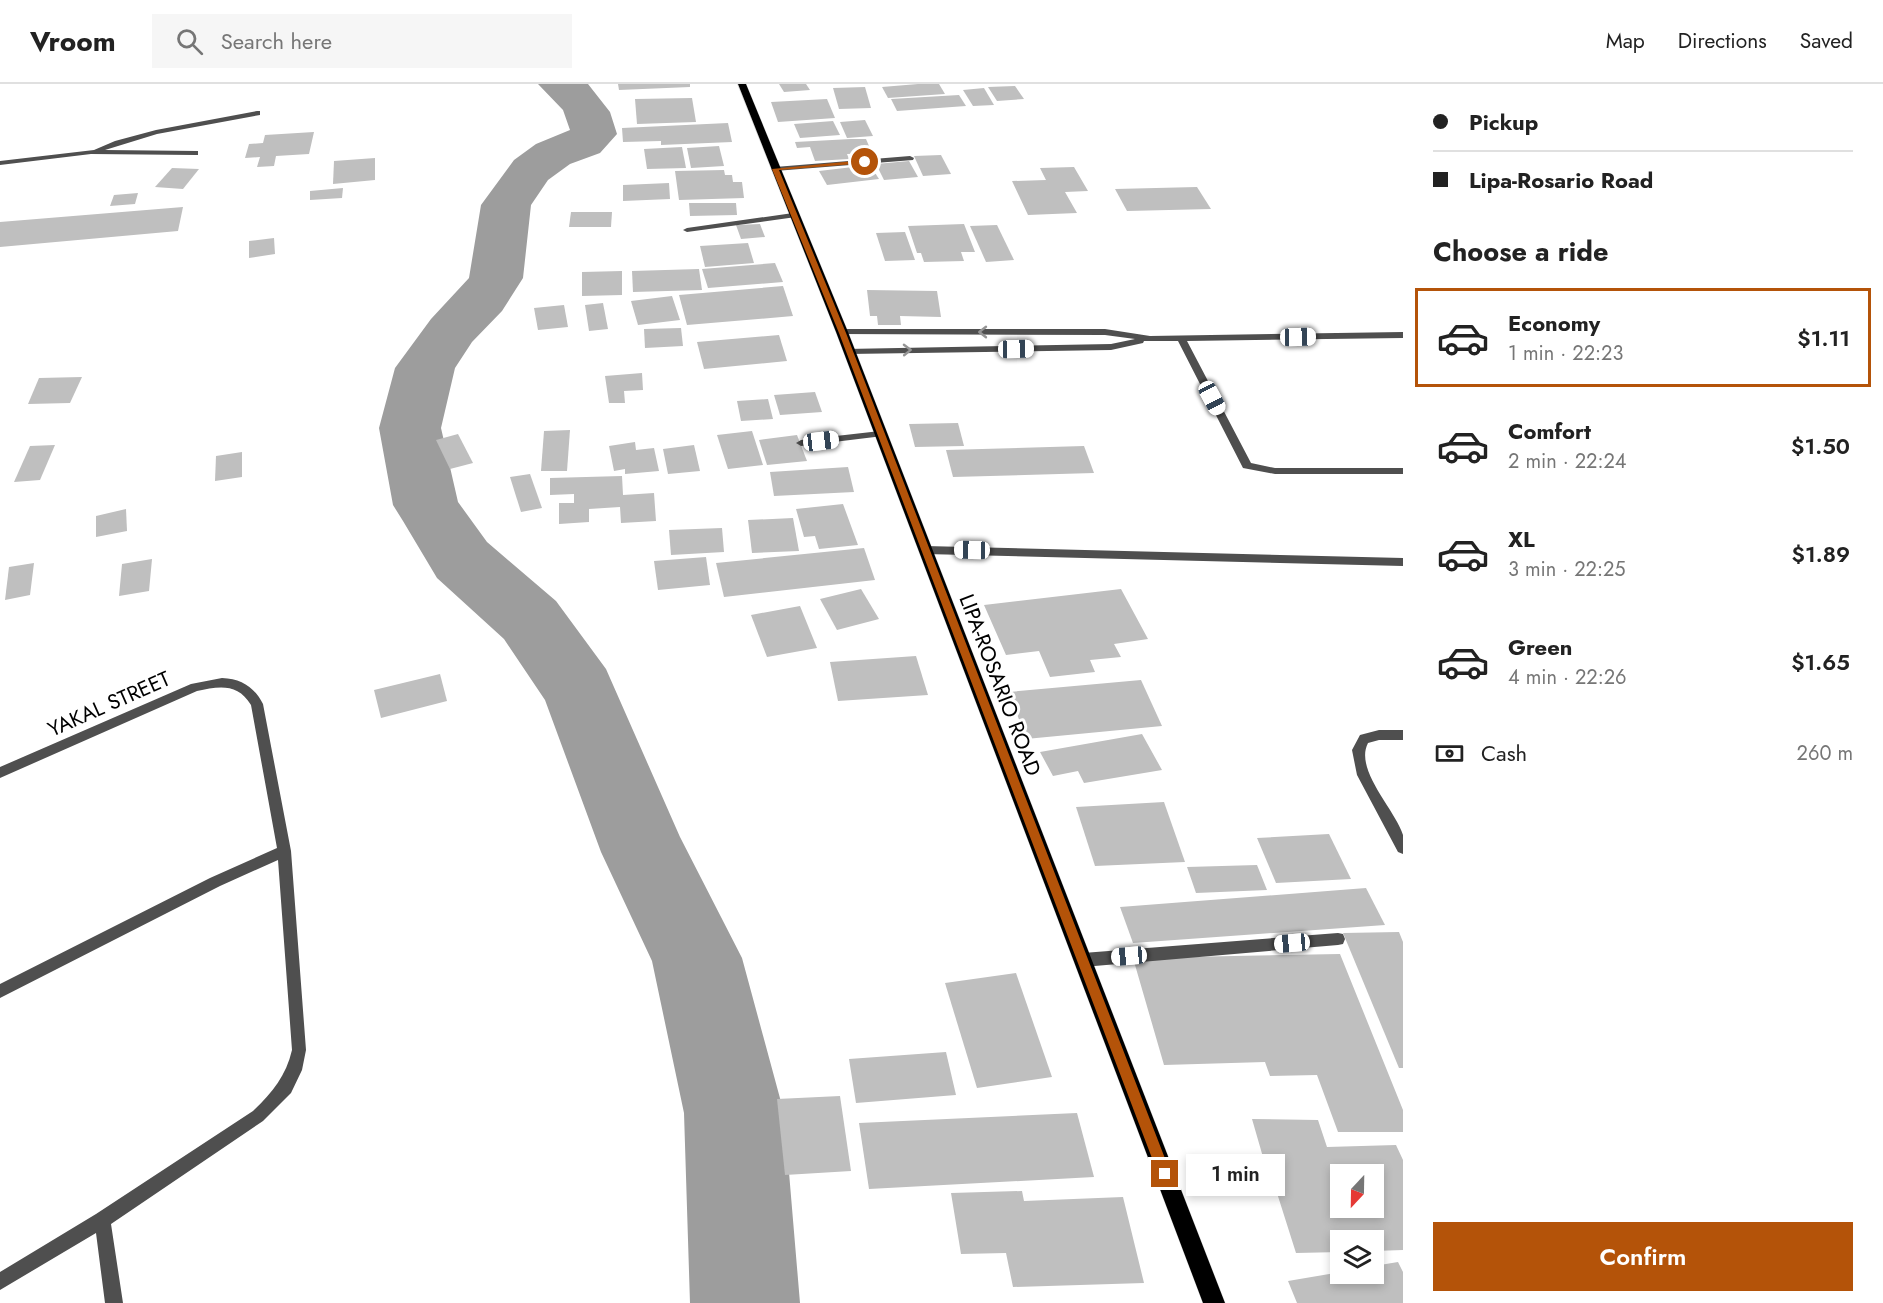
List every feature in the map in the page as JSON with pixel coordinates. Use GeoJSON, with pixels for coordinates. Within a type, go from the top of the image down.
{"type":"FeatureCollection","features":[{"type":"Feature","properties":{"kind":"main road","name":"LIPA-ROSARIO ROAD"},"geometry":{"type":"LineString","coordinates":[[742,84],[849,351],[1214,1303]]}},
{"type":"Feature","properties":{"kind":"street"},"geometry":{"type":"LineString","coordinates":[[91,153],[117,142],[192,123],[257,113]]}},
{"type":"Feature","properties":{"kind":"street"},"geometry":{"type":"LineString","coordinates":[[0,163],[91,153],[195,153]]}},
{"type":"Feature","properties":{"kind":"street"},"geometry":{"type":"LineString","coordinates":[[775,169],[910,158]]}},
{"type":"Feature","properties":{"kind":"street"},"geometry":{"type":"LineString","coordinates":[[687,230],[793,214]]}},
{"type":"Feature","properties":{"kind":"street"},"geometry":{"type":"LineString","coordinates":[[842,333],[1105,332],[1150,339],[1403,336]]}},
{"type":"Feature","properties":{"kind":"street"},"geometry":{"type":"LineString","coordinates":[[849,351],[1111,347],[1150,339]]}},
{"type":"Feature","properties":{"kind":"street"},"geometry":{"type":"LineString","coordinates":[[1181,339],[1247,465],[1275,471],[1403,471]]}},
{"type":"Feature","properties":{"kind":"street"},"geometry":{"type":"LineString","coordinates":[[801,443],[880,434]]}},
{"type":"Feature","properties":{"kind":"street"},"geometry":{"type":"LineString","coordinates":[[925,550],[1114,552],[1236,559],[1403,562]]}},
{"type":"Feature","properties":{"kind":"street","name":"YAKAL STREET"},"geometry":{"type":"LineString","coordinates":[[0,773],[195,687],[217,682],[237,684],[251,691],[257,704],[284,851]]}},
{"type":"Feature","properties":{"kind":"street"},"geometry":{"type":"LineString","coordinates":[[1403,735],[1380,735],[1364,739],[1358,750],[1363,775],[1403,848]]}},
{"type":"Feature","properties":{"kind":"street"},"geometry":{"type":"LineString","coordinates":[[0,991],[215,882],[284,851],[299,1050],[297,1067],[278,1099],[258,1116],[102,1220],[0,1282]]}},
{"type":"Feature","properties":{"kind":"street"},"geometry":{"type":"LineString","coordinates":[[1083,960],[1338,939]]}},
{"type":"Feature","properties":{"kind":"street"},"geometry":{"type":"LineString","coordinates":[[102,1220],[114,1303]]}},
{"type":"Feature","properties":{"kind":"building"},"geometry":{"type":"Polygon","coordinates":[[[618,84],[690,84],[690,87],[619,90],[618,84]]]}},
{"type":"Feature","properties":{"kind":"building"},"geometry":{"type":"Polygon","coordinates":[[[779,84],[806,84],[810,90],[784,92],[779,84]]]}},
{"type":"Feature","properties":{"kind":"building"},"geometry":{"type":"Polygon","coordinates":[[[939,84],[945,94],[888,98],[882,87],[939,84]]]}},
{"type":"Feature","properties":{"kind":"building"},"geometry":{"type":"Polygon","coordinates":[[[1015,86],[1024,99],[997,101],[988,87],[1015,86]]]}},
{"type":"Feature","properties":{"kind":"building"},"geometry":{"type":"Polygon","coordinates":[[[865,87],[871,108],[839,109],[833,88],[865,87]]]}},
{"type":"Feature","properties":{"kind":"building"},"geometry":{"type":"Polygon","coordinates":[[[984,88],[994,105],[973,106],[963,90],[984,88]]]}},
{"type":"Feature","properties":{"kind":"building"},"geometry":{"type":"Polygon","coordinates":[[[959,95],[966,106],[897,111],[891,99],[959,95]]]}},
{"type":"Feature","properties":{"kind":"building"},"geometry":{"type":"Polygon","coordinates":[[[692,98],[696,122],[637,124],[635,99],[692,98]]]}},
{"type":"Feature","properties":{"kind":"building"},"geometry":{"type":"Polygon","coordinates":[[[827,99],[835,118],[778,122],[771,102],[827,99]]]}},
{"type":"Feature","properties":{"kind":"building"},"geometry":{"type":"Polygon","coordinates":[[[865,120],[873,136],[847,138],[840,122],[865,120]]]}},
{"type":"Feature","properties":{"kind":"building"},"geometry":{"type":"Polygon","coordinates":[[[833,121],[840,135],[800,138],[794,124],[833,121]]]}},
{"type":"Feature","properties":{"kind":"building"},"geometry":{"type":"Polygon","coordinates":[[[728,123],[732,142],[661,145],[661,141],[623,142],[622,128],[728,123]]]}},
{"type":"Feature","properties":{"kind":"building"},"geometry":{"type":"Polygon","coordinates":[[[314,132],[309,154],[276,156],[274,166],[257,167],[260,157],[245,158],[249,144],[263,143],[265,135],[314,132]]]}},
{"type":"Feature","properties":{"kind":"building"},"geometry":{"type":"Polygon","coordinates":[[[866,139],[872,153],[847,154],[849,159],[815,161],[810,147],[797,148],[795,142],[866,139]]]}},
{"type":"Feature","properties":{"kind":"building"},"geometry":{"type":"Polygon","coordinates":[[[719,146],[724,166],[691,168],[687,148],[719,146]]]}},
{"type":"Feature","properties":{"kind":"building"},"geometry":{"type":"Polygon","coordinates":[[[682,147],[686,168],[647,169],[644,149],[682,147]]]}},
{"type":"Feature","properties":{"kind":"building"},"geometry":{"type":"Polygon","coordinates":[[[941,155],[951,174],[923,176],[914,156],[941,155]]]}},
{"type":"Feature","properties":{"kind":"building"},"geometry":{"type":"Polygon","coordinates":[[[375,158],[375,180],[333,184],[334,161],[375,158]]]}},
{"type":"Feature","properties":{"kind":"building"},"geometry":{"type":"Polygon","coordinates":[[[909,161],[918,177],[884,180],[876,164],[909,161]]]}},
{"type":"Feature","properties":{"kind":"building"},"geometry":{"type":"Polygon","coordinates":[[[870,165],[879,179],[827,185],[819,171],[870,165]]]}},
{"type":"Feature","properties":{"kind":"building"},"geometry":{"type":"Polygon","coordinates":[[[1074,167],[1088,191],[1065,192],[1077,213],[1028,215],[1012,181],[1046,180],[1040,168],[1074,167]]]}},
{"type":"Feature","properties":{"kind":"building"},"geometry":{"type":"Polygon","coordinates":[[[172,168],[199,169],[183,189],[155,187],[172,168]]]}},
{"type":"Feature","properties":{"kind":"building"},"geometry":{"type":"Polygon","coordinates":[[[724,170],[725,175],[732,175],[733,182],[742,182],[744,198],[679,200],[675,171],[724,170]]]}},
{"type":"Feature","properties":{"kind":"building"},"geometry":{"type":"Polygon","coordinates":[[[669,183],[670,199],[623,201],[623,185],[669,183]]]}},
{"type":"Feature","properties":{"kind":"building"},"geometry":{"type":"Polygon","coordinates":[[[1197,187],[1211,209],[1127,211],[1115,189],[1197,187]]]}},
{"type":"Feature","properties":{"kind":"building"},"geometry":{"type":"Polygon","coordinates":[[[343,188],[342,198],[310,200],[310,191],[343,188]]]}},
{"type":"Feature","properties":{"kind":"building"},"geometry":{"type":"Polygon","coordinates":[[[138,193],[135,204],[110,206],[114,195],[138,193]]]}},
{"type":"Feature","properties":{"kind":"building"},"geometry":{"type":"Polygon","coordinates":[[[689,203],[736,203],[737,215],[690,216],[689,203]]]}},
{"type":"Feature","properties":{"kind":"building"},"geometry":{"type":"Polygon","coordinates":[[[183,207],[178,231],[0,247],[0,222],[183,207]]]}},
{"type":"Feature","properties":{"kind":"building"},"geometry":{"type":"Polygon","coordinates":[[[571,212],[612,212],[611,227],[569,227],[571,212]]]}},
{"type":"Feature","properties":{"kind":"building"},"geometry":{"type":"Polygon","coordinates":[[[760,224],[765,237],[741,239],[736,225],[760,224]]]}},
{"type":"Feature","properties":{"kind":"building"},"geometry":{"type":"Polygon","coordinates":[[[964,224],[975,252],[961,252],[964,261],[924,262],[921,253],[917,253],[908,226],[964,224]]]}},
{"type":"Feature","properties":{"kind":"building"},"geometry":{"type":"Polygon","coordinates":[[[997,225],[1014,260],[986,262],[970,226],[997,225]]]}},
{"type":"Feature","properties":{"kind":"building"},"geometry":{"type":"Polygon","coordinates":[[[905,232],[915,260],[885,261],[876,233],[905,232]]]}},
{"type":"Feature","properties":{"kind":"building"},"geometry":{"type":"Polygon","coordinates":[[[274,238],[275,254],[249,258],[249,241],[274,238]]]}},
{"type":"Feature","properties":{"kind":"building"},"geometry":{"type":"Polygon","coordinates":[[[748,243],[754,263],[705,267],[700,246],[748,243]]]}},
{"type":"Feature","properties":{"kind":"building"},"geometry":{"type":"Polygon","coordinates":[[[775,263],[783,282],[708,288],[702,269],[775,263]]]}},
{"type":"Feature","properties":{"kind":"building"},"geometry":{"type":"Polygon","coordinates":[[[699,269],[702,290],[633,292],[632,271],[699,269]]]}},
{"type":"Feature","properties":{"kind":"building"},"geometry":{"type":"Polygon","coordinates":[[[622,271],[622,295],[582,296],[582,272],[622,271]]]}},
{"type":"Feature","properties":{"kind":"building"},"geometry":{"type":"Polygon","coordinates":[[[783,286],[793,316],[687,325],[679,295],[783,286]]]}},
{"type":"Feature","properties":{"kind":"building"},"geometry":{"type":"Polygon","coordinates":[[[867,290],[937,291],[941,317],[900,316],[901,325],[878,325],[877,316],[870,316],[867,290]]]}},
{"type":"Feature","properties":{"kind":"building"},"geometry":{"type":"Polygon","coordinates":[[[672,296],[680,320],[638,325],[631,301],[672,296]]]}},
{"type":"Feature","properties":{"kind":"building"},"geometry":{"type":"Polygon","coordinates":[[[603,303],[608,329],[589,331],[585,305],[603,303]]]}},
{"type":"Feature","properties":{"kind":"building"},"geometry":{"type":"Polygon","coordinates":[[[564,305],[568,327],[538,330],[534,308],[564,305]]]}},
{"type":"Feature","properties":{"kind":"building"},"geometry":{"type":"Polygon","coordinates":[[[681,328],[683,346],[645,348],[644,329],[681,328]]]}},
{"type":"Feature","properties":{"kind":"building"},"geometry":{"type":"Polygon","coordinates":[[[779,335],[787,361],[704,369],[697,342],[779,335]]]}},
{"type":"Feature","properties":{"kind":"building"},"geometry":{"type":"Polygon","coordinates":[[[642,373],[643,390],[624,391],[625,403],[609,403],[605,376],[642,373]]]}},
{"type":"Feature","properties":{"kind":"building"},"geometry":{"type":"Polygon","coordinates":[[[82,377],[70,403],[28,404],[39,378],[82,377]]]}},
{"type":"Feature","properties":{"kind":"building"},"geometry":{"type":"Polygon","coordinates":[[[815,392],[822,412],[780,415],[774,395],[815,392]]]}},
{"type":"Feature","properties":{"kind":"building"},"geometry":{"type":"Polygon","coordinates":[[[768,399],[773,419],[741,421],[737,401],[768,399]]]}},
{"type":"Feature","properties":{"kind":"building"},"geometry":{"type":"Polygon","coordinates":[[[958,423],[964,446],[915,447],[909,424],[958,423]]]}},
{"type":"Feature","properties":{"kind":"building"},"geometry":{"type":"Polygon","coordinates":[[[570,430],[567,471],[541,471],[544,431],[570,430]]]}},
{"type":"Feature","properties":{"kind":"building"},"geometry":{"type":"Polygon","coordinates":[[[752,431],[763,465],[728,469],[717,435],[752,431]]]}},
{"type":"Feature","properties":{"kind":"building"},"geometry":{"type":"Polygon","coordinates":[[[458,434],[473,463],[450,469],[436,440],[458,434]]]}},
{"type":"Feature","properties":{"kind":"building"},"geometry":{"type":"Polygon","coordinates":[[[797,435],[807,461],[767,465],[759,440],[797,435]]]}},
{"type":"Feature","properties":{"kind":"building"},"geometry":{"type":"Polygon","coordinates":[[[635,442],[636,450],[654,448],[659,471],[625,474],[625,469],[614,471],[609,446],[635,442]]]}},
{"type":"Feature","properties":{"kind":"building"},"geometry":{"type":"Polygon","coordinates":[[[55,445],[40,480],[14,482],[30,446],[55,445]]]}},
{"type":"Feature","properties":{"kind":"building"},"geometry":{"type":"Polygon","coordinates":[[[694,445],[700,471],[668,474],[663,449],[694,445]]]}},
{"type":"Feature","properties":{"kind":"building"},"geometry":{"type":"Polygon","coordinates":[[[1084,446],[1094,473],[953,477],[946,450],[1084,446]]]}},
{"type":"Feature","properties":{"kind":"building"},"geometry":{"type":"Polygon","coordinates":[[[242,452],[242,477],[215,481],[216,456],[242,452]]]}},
{"type":"Feature","properties":{"kind":"building"},"geometry":{"type":"Polygon","coordinates":[[[848,467],[854,492],[774,496],[770,472],[848,467]]]}},
{"type":"Feature","properties":{"kind":"building"},"geometry":{"type":"Polygon","coordinates":[[[530,474],[542,508],[521,512],[510,477],[530,474]]]}},
{"type":"Feature","properties":{"kind":"building"},"geometry":{"type":"Polygon","coordinates":[[[622,476],[623,495],[654,493],[656,521],[621,523],[620,507],[589,509],[589,522],[559,524],[559,503],[574,503],[574,494],[550,495],[550,478],[622,476]]]}},
{"type":"Feature","properties":{"kind":"building"},"geometry":{"type":"Polygon","coordinates":[[[843,504],[858,545],[819,549],[815,536],[804,537],[796,509],[843,504]]]}},
{"type":"Feature","properties":{"kind":"building"},"geometry":{"type":"Polygon","coordinates":[[[126,509],[127,531],[96,537],[96,516],[126,509]]]}},
{"type":"Feature","properties":{"kind":"building"},"geometry":{"type":"Polygon","coordinates":[[[793,518],[799,551],[752,553],[748,520],[793,518]]]}},
{"type":"Feature","properties":{"kind":"building"},"geometry":{"type":"Polygon","coordinates":[[[722,528],[724,552],[671,555],[669,530],[722,528]]]}},
{"type":"Feature","properties":{"kind":"building"},"geometry":{"type":"Polygon","coordinates":[[[864,548],[875,580],[724,597],[716,563],[864,548]]]}},
{"type":"Feature","properties":{"kind":"building"},"geometry":{"type":"Polygon","coordinates":[[[706,557],[710,585],[658,590],[654,561],[706,557]]]}},
{"type":"Feature","properties":{"kind":"building"},"geometry":{"type":"Polygon","coordinates":[[[152,559],[149,591],[119,596],[122,564],[152,559]]]}},
{"type":"Feature","properties":{"kind":"building"},"geometry":{"type":"Polygon","coordinates":[[[34,563],[30,595],[5,600],[9,567],[34,563]]]}},
{"type":"Feature","properties":{"kind":"building"},"geometry":{"type":"Polygon","coordinates":[[[861,589],[879,619],[837,630],[820,599],[861,589]]]}},
{"type":"Feature","properties":{"kind":"building"},"geometry":{"type":"Polygon","coordinates":[[[1121,589],[1148,639],[1114,644],[1121,657],[1090,660],[1095,672],[1050,677],[1039,651],[1006,655],[984,605],[1121,589]]]}},
{"type":"Feature","properties":{"kind":"building"},"geometry":{"type":"Polygon","coordinates":[[[800,606],[817,648],[767,657],[751,615],[800,606]]]}},
{"type":"Feature","properties":{"kind":"building"},"geometry":{"type":"Polygon","coordinates":[[[916,656],[928,695],[838,701],[830,662],[916,656]]]}},
{"type":"Feature","properties":{"kind":"building"},"geometry":{"type":"Polygon","coordinates":[[[440,674],[447,701],[381,718],[374,690],[440,674]]]}},
{"type":"Feature","properties":{"kind":"building"},"geometry":{"type":"Polygon","coordinates":[[[1141,680],[1162,726],[1026,739],[1009,692],[1141,680]]]}},
{"type":"Feature","properties":{"kind":"building"},"geometry":{"type":"Polygon","coordinates":[[[1142,734],[1162,770],[1084,783],[1078,771],[1053,776],[1040,752],[1142,734]]]}},
{"type":"Feature","properties":{"kind":"building"},"geometry":{"type":"Polygon","coordinates":[[[1164,802],[1185,862],[1095,866],[1076,807],[1164,802]]]}},
{"type":"Feature","properties":{"kind":"building"},"geometry":{"type":"Polygon","coordinates":[[[1329,834],[1351,879],[1276,883],[1257,838],[1329,834]]]}},
{"type":"Feature","properties":{"kind":"building"},"geometry":{"type":"Polygon","coordinates":[[[1257,865],[1267,890],[1196,893],[1187,867],[1257,865]]]}},
{"type":"Feature","properties":{"kind":"building"},"geometry":{"type":"Polygon","coordinates":[[[1366,888],[1385,925],[1133,943],[1120,907],[1366,888]]]}},
{"type":"Feature","properties":{"kind":"building"},"geometry":{"type":"Polygon","coordinates":[[[1399,932],[1403,942],[1403,1068],[1399,1068],[1343,933],[1399,932]]]}},
{"type":"Feature","properties":{"kind":"building"},"geometry":{"type":"Polygon","coordinates":[[[1340,954],[1403,1110],[1403,1132],[1338,1132],[1317,1075],[1270,1076],[1265,1062],[1164,1065],[1133,958],[1340,954]]]}},
{"type":"Feature","properties":{"kind":"building"},"geometry":{"type":"Polygon","coordinates":[[[1016,973],[1052,1077],[977,1088],[945,983],[1016,973]]]}},
{"type":"Feature","properties":{"kind":"building"},"geometry":{"type":"Polygon","coordinates":[[[946,1052],[956,1095],[856,1103],[849,1059],[946,1052]]]}},
{"type":"Feature","properties":{"kind":"building"},"geometry":{"type":"Polygon","coordinates":[[[840,1096],[851,1171],[785,1175],[777,1099],[840,1096]]]}},
{"type":"Feature","properties":{"kind":"building"},"geometry":{"type":"Polygon","coordinates":[[[1077,1113],[1094,1177],[869,1189],[859,1123],[1077,1113]]]}},
{"type":"Feature","properties":{"kind":"building"},"geometry":{"type":"Polygon","coordinates":[[[1252,1119],[1318,1120],[1327,1147],[1396,1145],[1403,1160],[1403,1250],[1384,1251],[1384,1230],[1330,1230],[1330,1252],[1296,1253],[1270,1171],[1267,1171],[1252,1119]]]}},
{"type":"Feature","properties":{"kind":"building"},"geometry":{"type":"Polygon","coordinates":[[[1022,1191],[1024,1201],[1123,1197],[1144,1283],[1013,1287],[1006,1253],[961,1254],[951,1193],[1022,1191]]]}},
{"type":"Feature","properties":{"kind":"building"},"geometry":{"type":"Polygon","coordinates":[[[1398,1262],[1403,1272],[1403,1303],[1297,1303],[1288,1281],[1330,1274],[1330,1284],[1384,1284],[1384,1264],[1398,1262]]]}},
{"type":"Feature","properties":{"kind":"waterway"},"geometry":{"type":"LineString","coordinates":[[560,84],[583,106],[594,134],[583,143],[553,154],[531,170],[506,205],[496,278],[482,299],[451,331],[425,368],[410,428],[426,505],[462,560],[530,620],[579,690],[644,852],[697,958],[734,1113],[745,1303]]}},
{"type":"Feature","properties":{"kind":"route"},"geometry":{"type":"LineString","coordinates":[[865,162],[775,169],[842,333],[1165,1174]]}}]}
